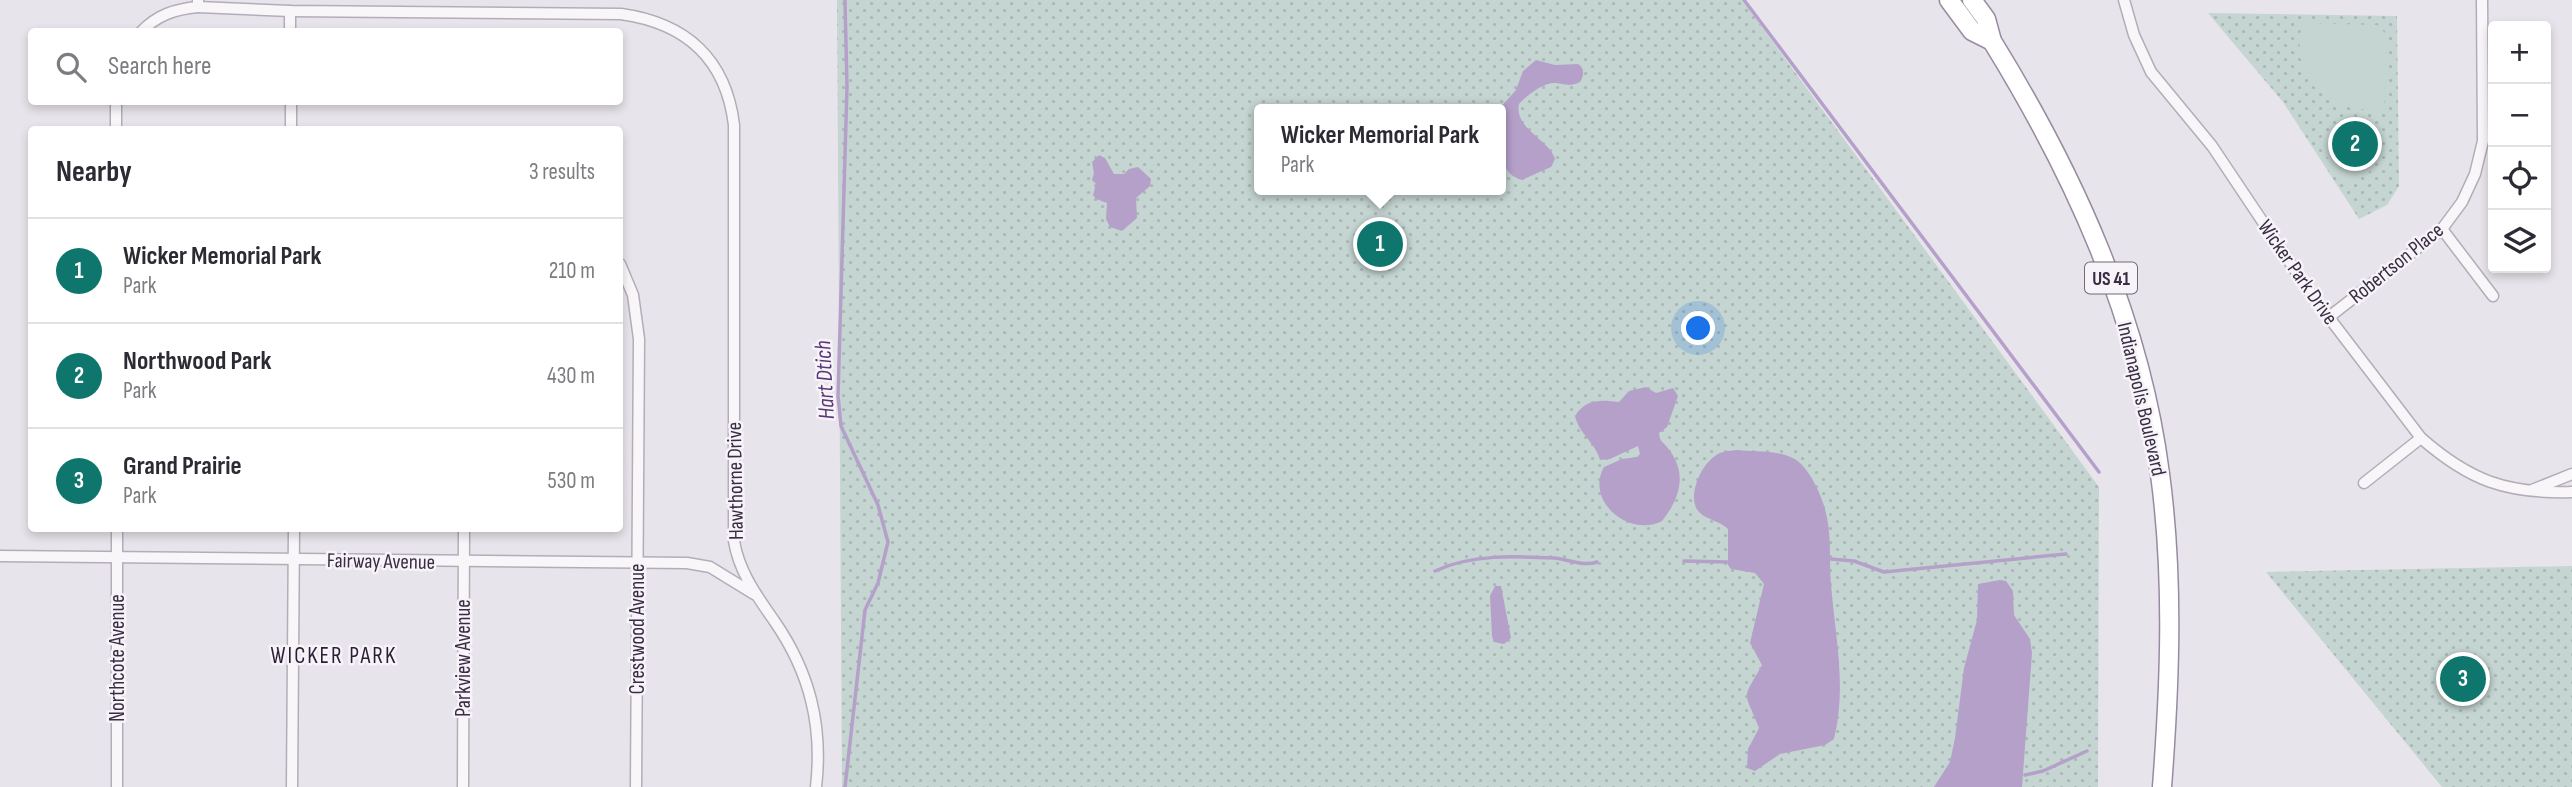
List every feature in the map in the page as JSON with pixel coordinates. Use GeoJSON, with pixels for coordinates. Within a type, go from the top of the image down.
{"type":"FeatureCollection","features":[{"type":"Feature","properties":{"kind":"highway","name":"Indianapolis Boulevard"},"geometry":{"type":"LineString","coordinates":[[1949,0],[1972,31],[1992,41]]}},
{"type":"Feature","properties":{"kind":"highway","name":"Indianapolis Boulevard"},"geometry":{"type":"LineString","coordinates":[[1972,0],[1986,19],[1992,41],[2038,118],[2093,232],[2141,377],[2160,472],[2171,608],[2162,787]]}},
{"type":"Feature","properties":{"kind":"street","name":"Wicker Park Drive"},"geometry":{"type":"LineString","coordinates":[[2124,0],[2134,35],[2151,72],[2212,146],[2329,317],[2421,438],[2444,458],[2499,487],[2525,492],[2572,492]]}},
{"type":"Feature","properties":{"kind":"street","name":"Robertson Place"},"geometry":{"type":"LineString","coordinates":[[2329,317],[2442,229],[2462,202],[2474,174],[2483,141],[2482,0]]}},
{"type":"Feature","properties":{"kind":"street"},"geometry":{"type":"LineString","coordinates":[[146,28],[160,16],[198,3]]}},
{"type":"Feature","properties":{"kind":"street","name":"Hawthorne Drive"},"geometry":{"type":"LineString","coordinates":[[198,3],[290,11],[621,14],[661,22],[690,39],[726,85],[732,106],[735,155],[736,555],[754,594],[777,625],[808,682],[814,703],[818,741],[816,787]]}},
{"type":"Feature","properties":{"kind":"street"},"geometry":{"type":"LineString","coordinates":[[290,11],[290,28]]}},
{"type":"Feature","properties":{"kind":"street"},"geometry":{"type":"LineString","coordinates":[[116,105],[116,126]]}},
{"type":"Feature","properties":{"kind":"street"},"geometry":{"type":"LineString","coordinates":[[291,105],[291,126]]}},
{"type":"Feature","properties":{"kind":"street"},"geometry":{"type":"LineString","coordinates":[[2442,229],[2493,296]]}},
{"type":"Feature","properties":{"kind":"street","name":"Crestwood Avenue"},"geometry":{"type":"LineString","coordinates":[[623,271],[633,295],[639,339],[636,787]]}},
{"type":"Feature","properties":{"kind":"street"},"geometry":{"type":"LineString","coordinates":[[2364,483],[2421,438]]}},
{"type":"Feature","properties":{"kind":"street"},"geometry":{"type":"LineString","coordinates":[[2525,492],[2572,474]]}},
{"type":"Feature","properties":{"kind":"street","name":"Northcote Avenue"},"geometry":{"type":"LineString","coordinates":[[117,532],[117,787]]}},
{"type":"Feature","properties":{"kind":"street"},"geometry":{"type":"LineString","coordinates":[[292,787],[293,532]]}},
{"type":"Feature","properties":{"kind":"street","name":"Parkview Avenue"},"geometry":{"type":"LineString","coordinates":[[463,787],[464,532]]}},
{"type":"Feature","properties":{"kind":"street","name":"Fairway Avenue"},"geometry":{"type":"LineString","coordinates":[[0,556],[464,563],[637,561],[710,567],[754,594]]}},
{"type":"Feature","properties":{"kind":"shaded area"},"geometry":{"type":"Polygon","coordinates":[[[837,0],[1742,0],[2099,487],[2098,787],[842,787],[837,0]]]}},
{"type":"Feature","properties":{"kind":"shaded area"},"geometry":{"type":"Polygon","coordinates":[[[2208,13],[2397,16],[2399,186],[2387,205],[2359,219],[2283,102],[2208,13]]]}},
{"type":"Feature","properties":{"kind":"shaded area"},"geometry":{"type":"Polygon","coordinates":[[[2302,23],[2377,25],[2387,35],[2384,111],[2346,105],[2317,90],[2307,77],[2301,62],[2299,44],[2302,23]]]}},
{"type":"Feature","properties":{"kind":"shaded area"},"geometry":{"type":"Polygon","coordinates":[[[1536,60],[1555,65],[1578,64],[1583,75],[1576,84],[1544,85],[1519,104],[1522,120],[1552,152],[1555,159],[1551,167],[1522,180],[1506,168],[1506,104],[1503,104],[1516,90],[1523,71],[1536,60]]]}},
{"type":"Feature","properties":{"kind":"shaded area"},"geometry":{"type":"Polygon","coordinates":[[[2341,124],[2373,169],[2348,187],[2316,141],[2341,124]]]}},
{"type":"Feature","properties":{"kind":"shaded area"},"geometry":{"type":"Polygon","coordinates":[[[1099,155],[1105,158],[1114,174],[1124,174],[1129,169],[1138,167],[1151,179],[1150,186],[1136,198],[1137,218],[1122,231],[1110,227],[1106,219],[1107,203],[1093,195],[1096,184],[1092,180],[1092,162],[1099,155]]]}},
{"type":"Feature","properties":{"kind":"shaded area"},"geometry":{"type":"Polygon","coordinates":[[[1646,387],[1656,393],[1673,388],[1678,396],[1667,427],[1659,433],[1677,465],[1680,484],[1669,512],[1662,521],[1649,525],[1624,520],[1613,513],[1600,492],[1604,467],[1622,459],[1637,457],[1640,454],[1638,446],[1610,459],[1600,460],[1575,416],[1589,403],[1619,402],[1629,391],[1646,387]]]}},
{"type":"Feature","properties":{"kind":"shaded area"},"geometry":{"type":"Polygon","coordinates":[[[1737,450],[1772,452],[1790,457],[1803,466],[1816,486],[1829,527],[1831,584],[1839,661],[1840,700],[1834,739],[1825,745],[1780,754],[1755,771],[1747,768],[1748,749],[1759,728],[1747,696],[1762,665],[1750,643],[1764,584],[1755,573],[1731,569],[1728,565],[1728,529],[1699,512],[1694,498],[1700,474],[1710,460],[1720,453],[1737,450]]]}},
{"type":"Feature","properties":{"kind":"shaded area"},"geometry":{"type":"Polygon","coordinates":[[[2572,566],[2572,787],[2442,787],[2266,572],[2572,566]]]}},
{"type":"Feature","properties":{"kind":"shaded area"},"geometry":{"type":"Polygon","coordinates":[[[2006,581],[2013,591],[2014,615],[2030,639],[2032,653],[2022,787],[1934,787],[1950,762],[1964,668],[1977,620],[1978,584],[2006,581]]]}},
{"type":"Feature","properties":{"kind":"shaded area"},"geometry":{"type":"Polygon","coordinates":[[[1495,586],[1501,586],[1511,638],[1504,644],[1494,642],[1492,636],[1490,596],[1495,586]]]}},
{"type":"Feature","properties":{"kind":"waterway","name":"Hart Dtich"},"geometry":{"type":"LineString","coordinates":[[845,0],[847,87],[838,396],[841,426],[878,505],[888,542],[878,583],[865,610],[845,787]]}},
{"type":"Feature","properties":{"kind":"waterway"},"geometry":{"type":"LineString","coordinates":[[1744,0],[2099,472]]}},
{"type":"Feature","properties":{"kind":"waterway"},"geometry":{"type":"LineString","coordinates":[[1831,559],[1854,561],[1884,572],[2066,554]]}},
{"type":"Feature","properties":{"kind":"waterway"},"geometry":{"type":"LineString","coordinates":[[1435,571],[1449,565],[1493,557],[1539,557],[1581,563],[1597,562]]}},
{"type":"Feature","properties":{"kind":"waterway"},"geometry":{"type":"LineString","coordinates":[[1684,561],[1727,562]]}},
{"type":"Feature","properties":{"kind":"waterway"},"geometry":{"type":"LineString","coordinates":[[2025,775],[2043,771],[2087,751]]}},
{"type":"Feature","properties":{"kind":"place","name":"Northwood Park"},"geometry":{"type":"Point","coordinates":[2355,144]}},
{"type":"Feature","properties":{"kind":"place","name":"Wicker Memorial Park"},"geometry":{"type":"Point","coordinates":[1380,244]}},
{"type":"Feature","properties":{"kind":"place","name":"Grand Prairie"},"geometry":{"type":"Point","coordinates":[2463,679]}},
{"type":"Feature","properties":{"kind":"district","name":"WICKER PARK"},"geometry":{"type":"Point","coordinates":[334,655]}}]}
